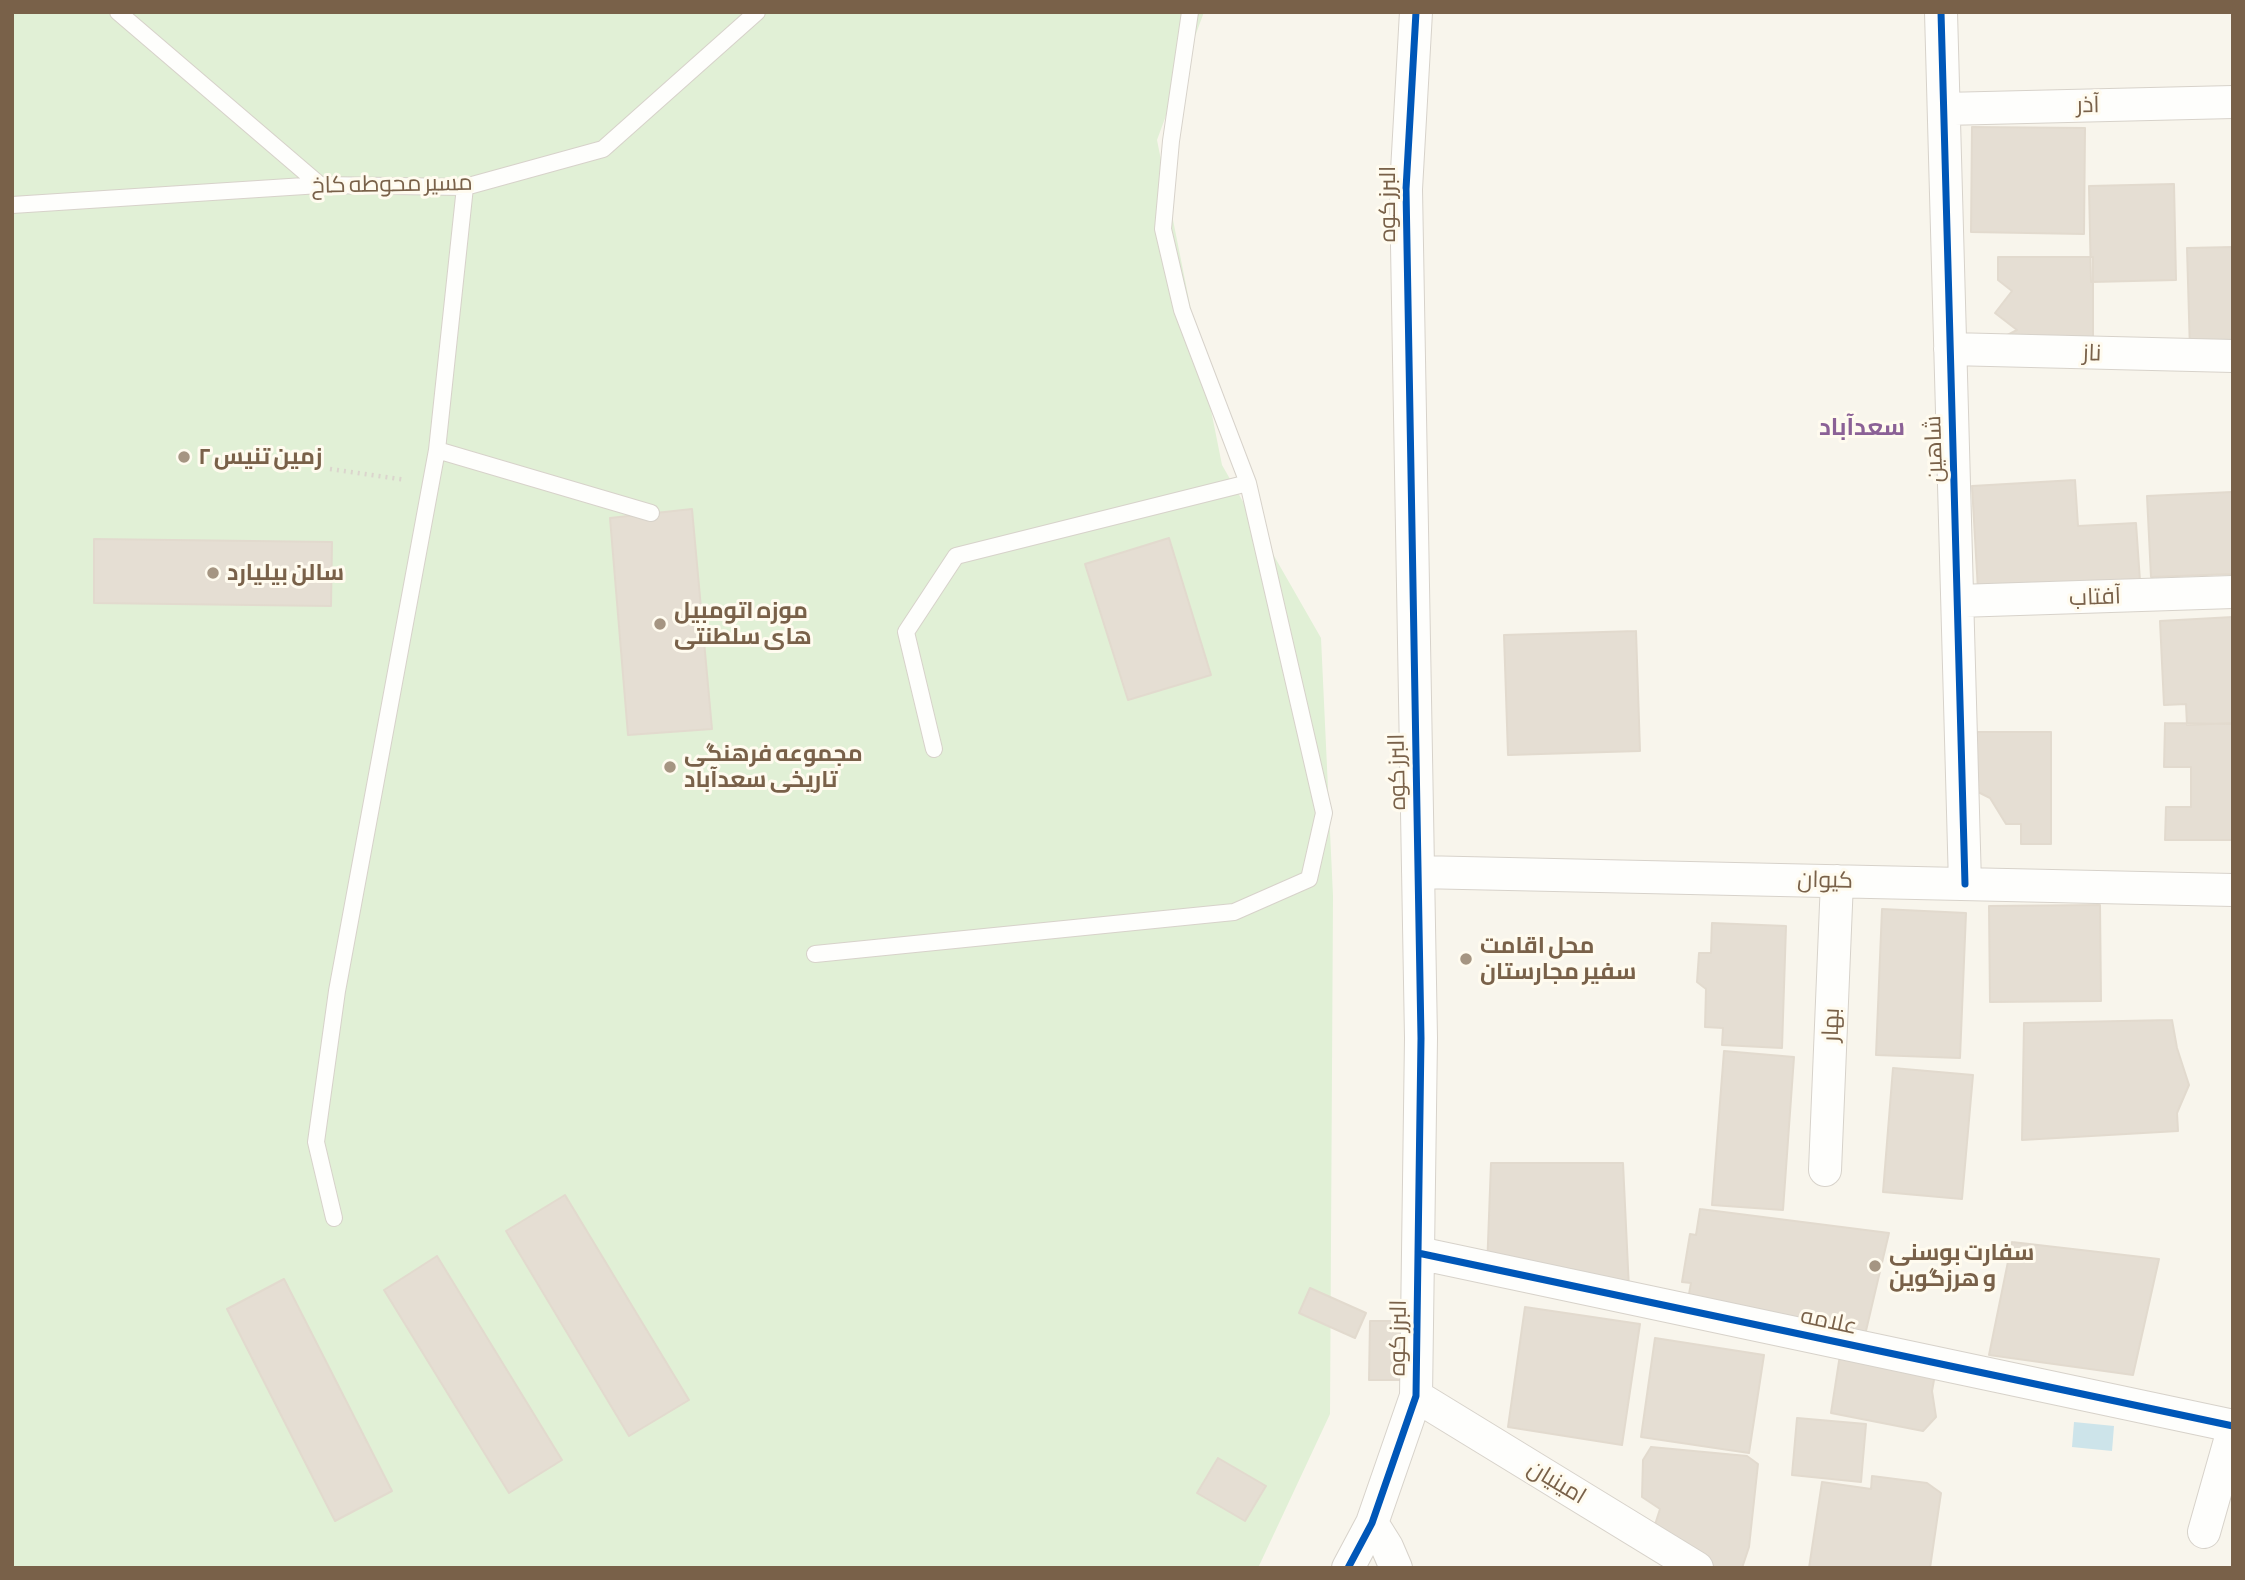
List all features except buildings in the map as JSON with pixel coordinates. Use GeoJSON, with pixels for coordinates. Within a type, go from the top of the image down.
{"type":"FeatureCollection","features":[{"type":"Feature","properties":{"kind":"street","name":"البرز کوه"},"geometry":{"type":"LineString","coordinates":[[1348,1568],[1371,1523],[1416,1396],[1421,1038],[1406,189],[1416,12]]}},
{"type":"Feature","properties":{"kind":"street","name":"شاهین"},"geometry":{"type":"LineString","coordinates":[[1941,12],[1965,884]]}},
{"type":"Feature","properties":{"kind":"street","name":"آذر"},"geometry":{"type":"LineString","coordinates":[[1944,109],[2233,102]]}},
{"type":"Feature","properties":{"kind":"street","name":"ناز"},"geometry":{"type":"LineString","coordinates":[[1951,348],[2233,356]]}},
{"type":"Feature","properties":{"kind":"street","name":"آفتاب"},"geometry":{"type":"LineString","coordinates":[[1958,601],[2233,592]]}},
{"type":"Feature","properties":{"kind":"street","name":"کیوان"},"geometry":{"type":"LineString","coordinates":[[1418,872],[2233,890]]}},
{"type":"Feature","properties":{"kind":"street","name":"بهار"},"geometry":{"type":"LineString","coordinates":[[1825,1170],[1837,881]]}},
{"type":"Feature","properties":{"kind":"street","name":"علامه"},"geometry":{"type":"LineString","coordinates":[[1418,1253],[2233,1428]]}},
{"type":"Feature","properties":{"kind":"street","name":"امینیان"},"geometry":{"type":"LineString","coordinates":[[1416,1396],[1697,1568]]}},
{"type":"Feature","properties":{"kind":"street"},"geometry":{"type":"LineString","coordinates":[[2204,1532],[2233,1428]]}},
{"type":"Feature","properties":{"kind":"street"},"geometry":{"type":"LineString","coordinates":[[1371,1523],[1387,1547],[1396,1568]]}},
{"type":"Feature","properties":{"kind":"lane"},"geometry":{"type":"LineString","coordinates":[[118,12],[320,184]]}},
{"type":"Feature","properties":{"kind":"lane","name":"مسیر محوطه کاخ"},"geometry":{"type":"LineString","coordinates":[[12,205],[320,184],[465,187],[603,149],[757,12]]}},
{"type":"Feature","properties":{"kind":"lane"},"geometry":{"type":"LineString","coordinates":[[815,954],[1234,912],[1309,879],[1324,813],[1248,483],[1182,310],[1163,229],[1171,141],[1190,12]]}},
{"type":"Feature","properties":{"kind":"lane"},"geometry":{"type":"LineString","coordinates":[[334,1218],[316,1142],[337,991],[437,450],[465,187]]}},
{"type":"Feature","properties":{"kind":"lane"},"geometry":{"type":"LineString","coordinates":[[437,450],[651,513]]}},
{"type":"Feature","properties":{"kind":"lane"},"geometry":{"type":"LineString","coordinates":[[934,749],[906,632],[956,555],[1248,483]]}},
{"type":"Feature","properties":{"kind":"path"},"geometry":{"type":"LineString","coordinates":[[330,469],[431,483]]}},
{"type":"Feature","properties":{"kind":"green space","name":"مجموعه فرهنگی تاریخی سعدآباد"},"geometry":{"type":"Polygon","coordinates":[[[12,12],[1204,12],[1157,140],[1222,465],[1321,638],[1333,896],[1330,1414],[1258,1568],[12,1568],[12,12]]]}},
{"type":"Feature","properties":{"kind":"water"},"geometry":{"type":"Polygon","coordinates":[[[2074,1422],[2114,1426],[2112,1451],[2072,1447],[2074,1422]]]}},
{"type":"Feature","properties":{"kind":"cycle path"},"geometry":{"type":"LineString","coordinates":[[1348,1568],[1372,1523],[1416,1396],[1421,1038],[1406,189],[1416,12]]}},
{"type":"Feature","properties":{"kind":"cycle path"},"geometry":{"type":"LineString","coordinates":[[1941,12],[1965,884]]}},
{"type":"Feature","properties":{"kind":"cycle path"},"geometry":{"type":"LineString","coordinates":[[1418,1253],[2233,1426]]}},
{"type":"Feature","properties":{"kind":"place","name":"زمین تنیس ۲"},"geometry":{"type":"Point","coordinates":[184,457]}},
{"type":"Feature","properties":{"kind":"place","name":"سالن بیلیارد"},"geometry":{"type":"Point","coordinates":[213,573]}},
{"type":"Feature","properties":{"kind":"place","name":"موزه اتومبیل های سلطنتی"},"geometry":{"type":"Point","coordinates":[660,624]}},
{"type":"Feature","properties":{"kind":"place","name":"مجموعه فرهنگی تاریخی سعدآباد"},"geometry":{"type":"Point","coordinates":[670,767]}},
{"type":"Feature","properties":{"kind":"place","name":"محل اقامت سفیر مجارستان"},"geometry":{"type":"Point","coordinates":[1466,959]}},
{"type":"Feature","properties":{"kind":"place","name":"سفارت بوسنی و هرزگوین"},"geometry":{"type":"Point","coordinates":[1875,1266]}},
{"type":"Feature","properties":{"kind":"district","name":"سعدآباد"},"geometry":{"type":"Point","coordinates":[1862,427]}}]}
